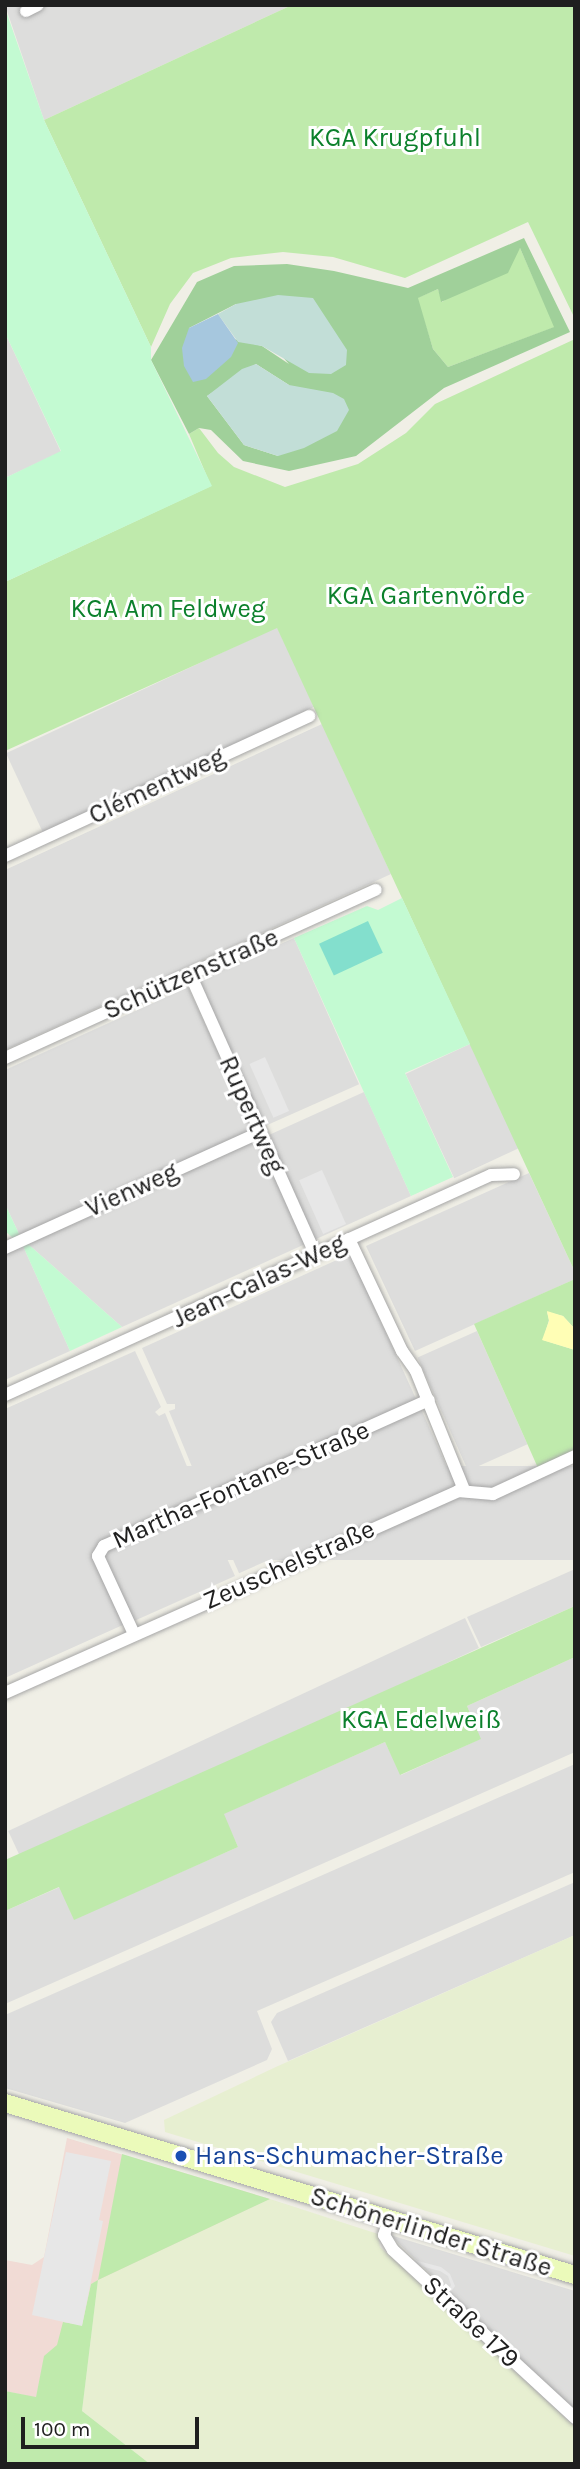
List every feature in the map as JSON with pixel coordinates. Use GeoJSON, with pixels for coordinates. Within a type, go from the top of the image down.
{"type":"FeatureCollection","features":[{"type":"Feature","properties":{"kind":"main road","name":"Schönerlinder Straße"},"geometry":{"type":"LineString","coordinates":[[5,2103],[575,2276]]}},
{"type":"Feature","properties":{"kind":"street","name":"Clémentweg"},"geometry":{"type":"LineString","coordinates":[[5,856],[309,716]]}},
{"type":"Feature","properties":{"kind":"street","name":"Schützenstraße"},"geometry":{"type":"LineString","coordinates":[[5,1058],[376,890]]}},
{"type":"Feature","properties":{"kind":"street","name":"Rupertweg"},"geometry":{"type":"LineString","coordinates":[[190,974],[315,1254]]}},
{"type":"Feature","properties":{"kind":"street","name":"Vienweg"},"geometry":{"type":"LineString","coordinates":[[5,1248],[259,1133]]}},
{"type":"Feature","properties":{"kind":"street","name":"Jean-Calas-Weg"},"geometry":{"type":"LineString","coordinates":[[5,1395],[491,1175],[514,1174]]}},
{"type":"Feature","properties":{"kind":"street"},"geometry":{"type":"LineString","coordinates":[[349,1239],[429,1400],[464,1490]]}},
{"type":"Feature","properties":{"kind":"street","name":"Martha-Fontane-Straße"},"geometry":{"type":"LineString","coordinates":[[134,1634],[98,1556],[104,1546],[429,1400]]}},
{"type":"Feature","properties":{"kind":"street","name":"Zeuschelstraße"},"geometry":{"type":"LineString","coordinates":[[5,1693],[296,1561],[464,1490],[493,1494],[575,1456]]}},
{"type":"Feature","properties":{"kind":"street","name":"Straße 179"},"geometry":{"type":"LineString","coordinates":[[389,2219],[384,2235],[393,2250],[575,2418]]}},
{"type":"Feature","properties":{"kind":"shaded area"},"geometry":{"type":"Polygon","coordinates":[[[5,5],[292,5],[44,120],[5,5]]]}},
{"type":"Feature","properties":{"kind":"shaded area"},"geometry":{"type":"Polygon","coordinates":[[[278,295],[313,298],[347,350],[346,365],[331,374],[309,373],[262,346],[238,342],[218,314],[236,304],[278,295]]]}},
{"type":"Feature","properties":{"kind":"shaded area"},"geometry":{"type":"Polygon","coordinates":[[[218,314],[238,343],[231,357],[206,379],[193,382],[184,366],[182,348],[189,328],[218,314]]]}},
{"type":"Feature","properties":{"kind":"shaded area"},"geometry":{"type":"Polygon","coordinates":[[[5,333],[61,452],[5,478],[5,333]]]}},
{"type":"Feature","properties":{"kind":"shaded area"},"geometry":{"type":"Polygon","coordinates":[[[256,364],[289,385],[333,393],[344,399],[349,410],[337,431],[304,448],[278,456],[244,445],[207,396],[242,369],[256,364]]]}},
{"type":"Feature","properties":{"kind":"shaded area"},"geometry":{"type":"Polygon","coordinates":[[[277,627],[314,707],[43,833],[6,753],[277,627]]]}},
{"type":"Feature","properties":{"kind":"shaded area"},"geometry":{"type":"Polygon","coordinates":[[[322,724],[391,874],[5,1050],[5,870],[322,724]]]}},
{"type":"Feature","properties":{"kind":"shaded area"},"geometry":{"type":"Polygon","coordinates":[[[368,921],[383,953],[334,976],[319,944],[368,921]]]}},
{"type":"Feature","properties":{"kind":"shaded area"},"geometry":{"type":"Polygon","coordinates":[[[294,938],[359,1084],[262,1127],[197,981],[294,938]]]}},
{"type":"Feature","properties":{"kind":"shaded area"},"geometry":{"type":"Polygon","coordinates":[[[188,987],[254,1131],[20,1236],[5,1204],[5,1070],[188,987]]]}},
{"type":"Feature","properties":{"kind":"shaded area"},"geometry":{"type":"Polygon","coordinates":[[[470,1044],[519,1148],[454,1178],[406,1074],[470,1044]]]}},
{"type":"Feature","properties":{"kind":"shaded area"},"geometry":{"type":"Polygon","coordinates":[[[265,1057],[289,1111],[273,1118],[249,1064],[265,1057]]]}},
{"type":"Feature","properties":{"kind":"shaded area"},"geometry":{"type":"Polygon","coordinates":[[[364,1092],[411,1196],[122,1327],[28,1244],[364,1092]]]}},
{"type":"Feature","properties":{"kind":"shaded area"},"geometry":{"type":"Polygon","coordinates":[[[322,1170],[346,1224],[323,1234],[299,1180],[322,1170]]]}},
{"type":"Feature","properties":{"kind":"shaded area"},"geometry":{"type":"Polygon","coordinates":[[[529,1173],[575,1272],[575,1279],[415,1351],[366,1246],[529,1173]]]}},
{"type":"Feature","properties":{"kind":"shaded area"},"geometry":{"type":"Polygon","coordinates":[[[23,1246],[70,1351],[5,1380],[5,1254],[23,1246]]]}},
{"type":"Feature","properties":{"kind":"shaded area"},"geometry":{"type":"Polygon","coordinates":[[[350,1254],[417,1401],[204,1496],[169,1411],[175,1409],[175,1404],[167,1404],[142,1348],[350,1254]]]}},
{"type":"Feature","properties":{"kind":"shaded area"},"geometry":{"type":"Polygon","coordinates":[[[477,1331],[527,1444],[468,1471],[418,1357],[477,1331]]]}},
{"type":"Feature","properties":{"kind":"shaded area"},"geometry":{"type":"Polygon","coordinates":[[[135,1351],[161,1407],[155,1412],[159,1416],[165,1413],[200,1498],[91,1547],[125,1624],[5,1678],[5,1409],[135,1351]]]}},
{"type":"Feature","properties":{"kind":"shaded area"},"geometry":{"type":"Polygon","coordinates":[[[421,1409],[452,1478],[239,1573],[208,1504],[421,1409]]]}},
{"type":"Feature","properties":{"kind":"shaded area"},"geometry":{"type":"Polygon","coordinates":[[[5,1466],[575,1466],[575,1560],[5,1560],[5,1466]]]}},
{"type":"Feature","properties":{"kind":"shaded area"},"geometry":{"type":"Polygon","coordinates":[[[203,1506],[235,1576],[134,1621],[106,1561],[109,1549],[203,1506]]]}},
{"type":"Feature","properties":{"kind":"shaded area"},"geometry":{"type":"Polygon","coordinates":[[[575,1569],[575,1606],[481,1647],[467,1617],[575,1569]]]}},
{"type":"Feature","properties":{"kind":"shaded area"},"geometry":{"type":"Polygon","coordinates":[[[465,1618],[479,1648],[22,1861],[8,1831],[465,1618]]]}},
{"type":"Feature","properties":{"kind":"shaded area"},"geometry":{"type":"Polygon","coordinates":[[[575,1657],[575,1752],[5,2004],[5,1911],[60,1887],[74,1919],[238,1847],[223,1814],[385,1742],[401,1775],[480,1739],[467,1706],[575,1657]]]}},
{"type":"Feature","properties":{"kind":"shaded area"},"geometry":{"type":"Polygon","coordinates":[[[575,1764],[575,1872],[257,2011],[272,2049],[267,2060],[125,2123],[5,2088],[5,2015],[575,1764]]]}},
{"type":"Feature","properties":{"kind":"shaded area"},"geometry":{"type":"Polygon","coordinates":[[[575,1882],[575,1935],[288,2061],[271,2022],[277,2013],[575,1882]]]}},
{"type":"Feature","properties":{"kind":"shaded area"},"geometry":{"type":"Polygon","coordinates":[[[67,2138],[270,2199],[91,2284],[82,2326],[45,2356],[36,2398],[5,2391],[5,2260],[32,2265],[44,2257],[67,2138]]]}},
{"type":"Feature","properties":{"kind":"shaded area"},"geometry":{"type":"Polygon","coordinates":[[[66,2152],[111,2161],[99,2220],[103,2221],[82,2326],[32,2315],[66,2152]]]}},
{"type":"Feature","properties":{"kind":"shaded area"},"geometry":{"type":"Polygon","coordinates":[[[390,2235],[575,2291],[575,2427],[454,2315],[466,2308],[390,2235]]]}},
{"type":"Feature","properties":{"kind":"shaded area"},"geometry":{"type":"Polygon","coordinates":[[[414,2260],[441,2267],[450,2274],[455,2286],[449,2295],[446,2293],[451,2285],[448,2276],[440,2271],[413,2264],[414,2260]]]}},
{"type":"Feature","properties":{"kind":"green space","name":"KGA Krugpfuhl"},"geometry":{"type":"Polygon","coordinates":[[[292,5],[575,5],[575,319],[528,222],[405,278],[333,257],[283,252],[231,258],[193,273],[170,304],[151,347],[44,120],[292,5]]]}},
{"type":"Feature","properties":{"kind":"green space"},"geometry":{"type":"Polygon","coordinates":[[[5,8],[44,120],[151,347],[151,360],[212,486],[5,582],[5,478],[61,451],[5,333],[5,8]]]}},
{"type":"Feature","properties":{"kind":"green space"},"geometry":{"type":"Polygon","coordinates":[[[524,238],[570,332],[444,388],[356,456],[289,471],[243,461],[211,430],[199,428],[189,434],[151,360],[197,282],[234,266],[287,264],[334,271],[408,288],[524,238]],[[520,248],[508,273],[441,302],[438,289],[418,298],[433,349],[448,367],[554,327],[520,248]],[[236,304],[189,328],[262,346],[289,364],[236,304]],[[256,364],[207,396],[244,445],[278,456],[289,385],[256,364]]]}},
{"type":"Feature","properties":{"kind":"green space"},"geometry":{"type":"Polygon","coordinates":[[[520,248],[555,327],[448,367],[433,349],[417,298],[438,289],[442,302],[520,248]]]}},
{"type":"Feature","properties":{"kind":"green space","name":"KGA Gartenvörde"},"geometry":{"type":"Polygon","coordinates":[[[575,339],[575,1272],[277,628],[5,751],[5,582],[211,486],[189,434],[199,428],[218,453],[234,467],[285,487],[358,464],[406,433],[435,404],[575,339]]]}},
{"type":"Feature","properties":{"kind":"green space"},"geometry":{"type":"Polygon","coordinates":[[[402,898],[470,1044],[405,1073],[453,1177],[411,1196],[294,938],[367,906],[378,910],[402,898]]]}},
{"type":"Feature","properties":{"kind":"green space"},"geometry":{"type":"Polygon","coordinates":[[[5,1204],[20,1236],[14,1239],[5,1231],[5,1204]]]}},
{"type":"Feature","properties":{"kind":"green space"},"geometry":{"type":"Polygon","coordinates":[[[28,1244],[122,1327],[70,1351],[23,1246],[28,1244]]]}},
{"type":"Feature","properties":{"kind":"green space"},"geometry":{"type":"Polygon","coordinates":[[[575,1279],[575,1329],[563,1316],[547,1312],[549,1320],[543,1340],[575,1350],[575,1451],[538,1468],[474,1324],[575,1279]]]}},
{"type":"Feature","properties":{"kind":"green space","name":"KGA Edelweiß"},"geometry":{"type":"Polygon","coordinates":[[[575,1606],[575,1657],[467,1706],[481,1739],[400,1775],[385,1742],[224,1814],[238,1847],[74,1920],[59,1887],[5,1911],[5,1860],[575,1606]]]}},
{"type":"Feature","properties":{"kind":"green space"},"geometry":{"type":"Polygon","coordinates":[[[575,1935],[575,2256],[165,2132],[164,2120],[278,2066],[575,1935]]]}},
{"type":"Feature","properties":{"kind":"green space"},"geometry":{"type":"Polygon","coordinates":[[[122,2154],[270,2199],[98,2280],[122,2154]]]}},
{"type":"Feature","properties":{"kind":"green space"},"geometry":{"type":"Polygon","coordinates":[[[270,2199],[378,2234],[380,2247],[575,2427],[575,2464],[150,2464],[82,2411],[98,2280],[270,2199]]]}},
{"type":"Feature","properties":{"kind":"green space"},"geometry":{"type":"Polygon","coordinates":[[[98,2280],[82,2411],[150,2464],[5,2464],[5,2391],[36,2397],[44,2356],[57,2345],[63,2322],[82,2325],[91,2284],[98,2280]]]}},
{"type":"Feature","properties":{"kind":"sand"},"geometry":{"type":"Polygon","coordinates":[[[547,1311],[563,1316],[575,1329],[575,1350],[542,1340],[549,1321],[547,1311]]]}},
{"type":"Feature","properties":{"kind":"place","name":"Hans-Schumacher-Straße"},"geometry":{"type":"Point","coordinates":[181,2156]}},
{"type":"Feature","properties":{"kind":"park label","name":"KGA Am Feldweg"},"geometry":{"type":"Point","coordinates":[168,609]}}]}
